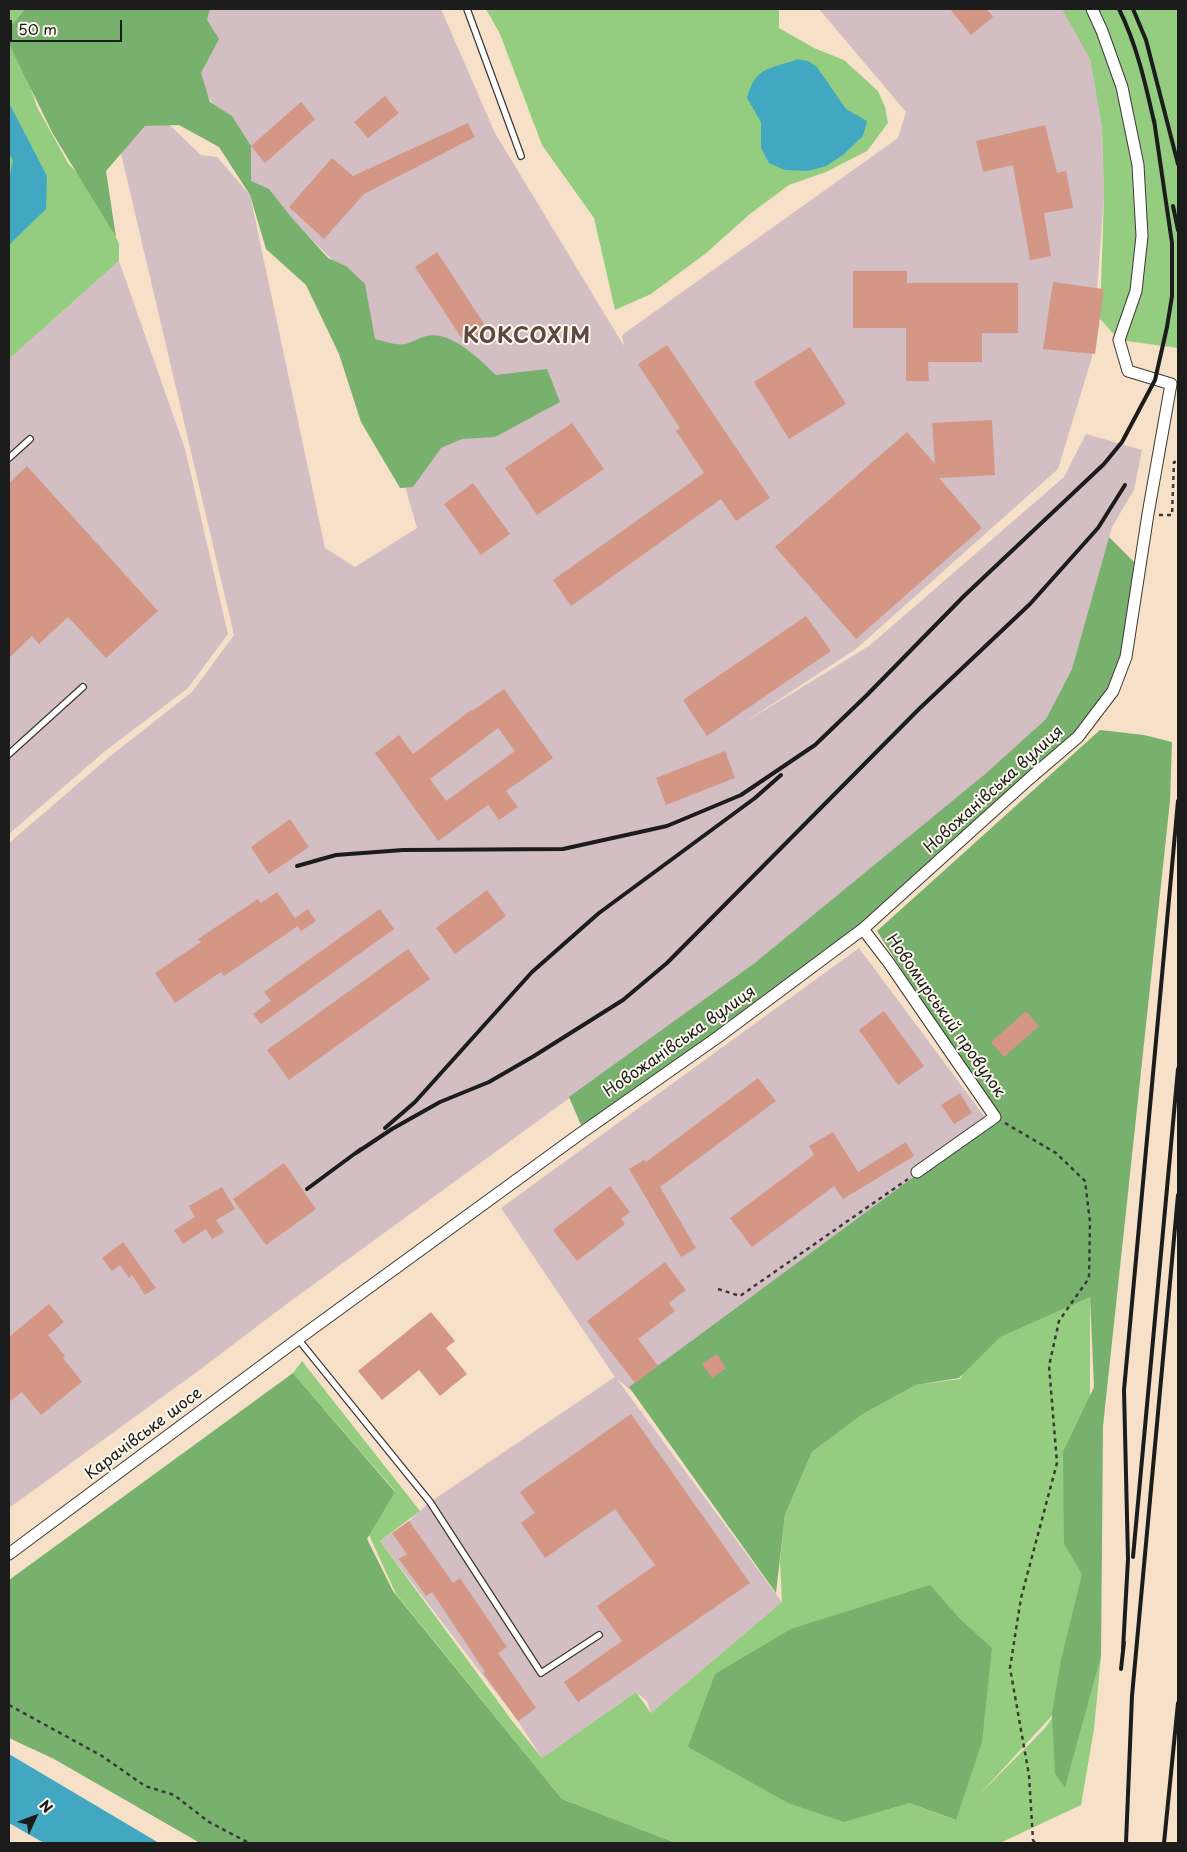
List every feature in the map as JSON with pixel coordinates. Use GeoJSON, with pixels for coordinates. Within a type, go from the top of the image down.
{"type":"FeatureCollection","features":[{"type":"Feature","properties":{"kind":"street","name":"Новожанівська вулиця"},"geometry":{"type":"LineString","coordinates":[[298,1339],[577,1136],[718,1037],[863,929],[1078,737],[1114,691],[1126,657],[1149,505],[1171,384],[1128,371],[1118,340],[1136,290],[1142,236],[1138,165],[1122,86],[1102,30],[1092,9]]}},
{"type":"Feature","properties":{"kind":"street","name":"Новомирський провулок"},"geometry":{"type":"LineString","coordinates":[[863,929],[889,963],[996,1117],[917,1172]]}},
{"type":"Feature","properties":{"kind":"street","name":"Карачівське шосе"},"geometry":{"type":"LineString","coordinates":[[9,1554],[298,1339]]}},
{"type":"Feature","properties":{"kind":"lane"},"geometry":{"type":"LineString","coordinates":[[467,9],[521,156]]}},
{"type":"Feature","properties":{"kind":"lane"},"geometry":{"type":"LineString","coordinates":[[9,458],[30,439]]}},
{"type":"Feature","properties":{"kind":"lane"},"geometry":{"type":"LineString","coordinates":[[9,754],[83,687]]}},
{"type":"Feature","properties":{"kind":"lane"},"geometry":{"type":"LineString","coordinates":[[298,1339],[430,1502],[540,1673],[599,1634]]}},
{"type":"Feature","properties":{"kind":"path"},"geometry":{"type":"LineString","coordinates":[[1172,515],[1176,462]]}},
{"type":"Feature","properties":{"kind":"path"},"geometry":{"type":"LineString","coordinates":[[996,1117],[1056,1154],[1085,1180],[1090,1222],[1089,1278],[1059,1321],[1049,1366],[1057,1463],[1021,1598],[1010,1668],[1029,1775],[1033,1840],[1035,1843]]}},
{"type":"Feature","properties":{"kind":"path"},"geometry":{"type":"LineString","coordinates":[[718,1289],[740,1296],[917,1172]]}},
{"type":"Feature","properties":{"kind":"path"},"geometry":{"type":"LineString","coordinates":[[9,1705],[102,1756],[145,1786],[174,1795],[209,1822],[249,1843]]}},
{"type":"Feature","properties":{"kind":"shaded area"},"geometry":{"type":"Polygon","coordinates":[[[155,9],[441,9],[495,133],[624,346],[622,335],[898,138],[906,112],[819,9],[1066,9],[1090,59],[1102,128],[1104,195],[1092,357],[1058,469],[856,649],[742,724],[869,646],[1064,477],[1086,434],[1142,450],[1134,490],[1112,527],[1072,669],[1046,719],[941,814],[763,957],[9,1508],[9,843],[109,757],[192,692],[234,635],[112,115],[156,112],[201,155],[217,157],[250,195],[325,548],[355,567],[417,528],[343,270],[251,181],[175,29],[155,9]]]}},
{"type":"Feature","properties":{"kind":"shaded area"},"geometry":{"type":"Polygon","coordinates":[[[119,261],[185,449],[228,634],[188,688],[104,752],[9,834],[9,359],[119,261]]]}},
{"type":"Feature","properties":{"kind":"shaded area"},"geometry":{"type":"Polygon","coordinates":[[[859,948],[999,1136],[634,1393],[617,1379],[782,1602],[651,1713],[647,1701],[636,1692],[542,1758],[518,1721],[380,1541],[409,1521],[430,1502],[615,1377],[501,1208],[859,948]]]}},
{"type":"Feature","properties":{"kind":"green space"},"geometry":{"type":"Polygon","coordinates":[[[9,9],[25,9],[9,28],[9,9]]]}},
{"type":"Feature","properties":{"kind":"green space"},"geometry":{"type":"Polygon","coordinates":[[[25,9],[210,9],[207,20],[219,39],[201,73],[210,102],[232,116],[251,146],[251,181],[269,189],[328,258],[346,266],[365,284],[375,339],[402,344],[427,336],[446,337],[464,348],[496,375],[547,369],[560,402],[495,437],[462,439],[441,448],[413,487],[400,488],[361,422],[339,354],[306,285],[266,249],[250,195],[219,147],[179,125],[145,126],[106,171],[116,237],[53,134],[9,44],[9,28],[25,9]]]}},
{"type":"Feature","properties":{"kind":"green space"},"geometry":{"type":"Polygon","coordinates":[[[486,9],[779,9],[779,28],[814,48],[844,60],[878,91],[885,107],[888,123],[867,151],[826,172],[789,185],[750,214],[705,254],[651,294],[615,310],[594,218],[542,145],[500,34],[486,9]]]}},
{"type":"Feature","properties":{"kind":"green space"},"geometry":{"type":"Polygon","coordinates":[[[1062,9],[1178,9],[1178,348],[1119,340],[1100,319],[1104,195],[1102,128],[1090,59],[1062,9]]]}},
{"type":"Feature","properties":{"kind":"green space"},"geometry":{"type":"Polygon","coordinates":[[[9,38],[24,68],[37,107],[68,163],[85,182],[104,211],[119,244],[119,261],[9,359],[9,38]]]}},
{"type":"Feature","properties":{"kind":"green space"},"geometry":{"type":"Polygon","coordinates":[[[1109,537],[1134,562],[1122,668],[1092,719],[863,929],[678,1065],[581,1125],[569,1097],[756,962],[984,775],[1046,719],[1072,669],[1109,537]]]}},
{"type":"Feature","properties":{"kind":"green space"},"geometry":{"type":"Polygon","coordinates":[[[1100,730],[1144,735],[1172,742],[1170,801],[1103,1426],[1101,1656],[1065,1787],[1055,1774],[1052,1714],[1061,1660],[1082,1574],[1064,1544],[1063,1452],[1094,1387],[1090,1297],[1000,1337],[959,1378],[916,1385],[863,1414],[812,1452],[785,1515],[776,1593],[629,1387],[995,1117],[877,931],[1100,730]]]}},
{"type":"Feature","properties":{"kind":"green space"},"geometry":{"type":"Polygon","coordinates":[[[1090,1297],[1090,1537],[1067,1700],[1101,1656],[1094,1729],[1081,1805],[1000,1843],[676,1843],[562,1799],[396,1594],[369,1535],[395,1491],[293,1373],[302,1361],[420,1511],[380,1541],[513,1722],[542,1758],[636,1692],[651,1713],[782,1602],[780,1561],[785,1515],[812,1452],[863,1414],[916,1385],[960,1379],[985,1335],[1090,1297]],[[930,1585],[909,1803],[955,1820],[955,1819],[930,1585]],[[1060,1707],[978,1796],[1045,1728],[1060,1707]]]}},
{"type":"Feature","properties":{"kind":"green space"},"geometry":{"type":"Polygon","coordinates":[[[293,1373],[395,1492],[367,1539],[393,1591],[562,1799],[676,1843],[200,1843],[54,1759],[9,1738],[9,1580],[293,1373]]]}},
{"type":"Feature","properties":{"kind":"green space"},"geometry":{"type":"Polygon","coordinates":[[[930,1585],[961,1620],[992,1648],[982,1742],[956,1820],[909,1803],[844,1822],[788,1803],[688,1747],[715,1674],[791,1629],[930,1585]]]}},
{"type":"Feature","properties":{"kind":"water"},"geometry":{"type":"Polygon","coordinates":[[[798,59],[808,61],[817,67],[846,109],[867,121],[863,136],[843,155],[826,166],[808,171],[785,170],[769,163],[761,148],[761,122],[747,98],[755,80],[765,70],[798,59]]]}},
{"type":"Feature","properties":{"kind":"water"},"geometry":{"type":"Polygon","coordinates":[[[9,103],[47,176],[46,209],[9,245],[9,178],[13,160],[9,154],[9,103]]]}},
{"type":"Feature","properties":{"kind":"water"},"geometry":{"type":"Polygon","coordinates":[[[9,1754],[159,1843],[44,1843],[9,1823],[9,1754]]]}},
{"type":"Feature","properties":{"kind":"building"},"geometry":{"type":"Polygon","coordinates":[[[950,9],[987,9],[993,17],[971,35],[950,9]]]}},
{"type":"Feature","properties":{"kind":"building"},"geometry":{"type":"Polygon","coordinates":[[[385,96],[399,113],[368,138],[354,122],[385,96]]]}},
{"type":"Feature","properties":{"kind":"building"},"geometry":{"type":"Polygon","coordinates":[[[301,102],[315,119],[265,163],[251,146],[301,102]]]}},
{"type":"Feature","properties":{"kind":"building"},"geometry":{"type":"Polygon","coordinates":[[[468,123],[475,137],[364,194],[324,239],[289,207],[332,158],[353,176],[468,123]]]}},
{"type":"Feature","properties":{"kind":"building"},"geometry":{"type":"Polygon","coordinates":[[[1045,125],[1057,173],[1066,171],[1073,208],[1044,213],[1051,256],[1030,260],[1013,165],[983,172],[976,141],[1045,125]]]}},
{"type":"Feature","properties":{"kind":"building"},"geometry":{"type":"Polygon","coordinates":[[[437,252],[488,330],[466,345],[415,267],[437,252]]]}},
{"type":"Feature","properties":{"kind":"building"},"geometry":{"type":"Polygon","coordinates":[[[853,271],[907,271],[907,283],[1018,283],[1018,333],[982,333],[982,362],[928,362],[929,381],[906,381],[906,328],[853,328],[853,271]]]}},
{"type":"Feature","properties":{"kind":"building"},"geometry":{"type":"Polygon","coordinates":[[[1053,282],[1104,289],[1095,354],[1043,349],[1053,282]]]}},
{"type":"Feature","properties":{"kind":"building"},"geometry":{"type":"Polygon","coordinates":[[[667,345],[770,498],[736,521],[721,499],[571,606],[553,580],[704,473],[676,431],[680,428],[638,364],[667,345]]]}},
{"type":"Feature","properties":{"kind":"building"},"geometry":{"type":"Polygon","coordinates":[[[810,347],[846,404],[789,439],[754,382],[810,347]]]}},
{"type":"Feature","properties":{"kind":"building"},"geometry":{"type":"Polygon","coordinates":[[[992,420],[995,475],[939,478],[982,528],[856,639],[775,547],[907,432],[935,464],[932,423],[992,420]]]}},
{"type":"Feature","properties":{"kind":"building"},"geometry":{"type":"Polygon","coordinates":[[[572,423],[604,469],[537,515],[505,468],[572,423]]]}},
{"type":"Feature","properties":{"kind":"building"},"geometry":{"type":"Polygon","coordinates":[[[27,466],[158,611],[106,658],[68,617],[39,644],[32,636],[9,658],[9,483],[27,466]]]}},
{"type":"Feature","properties":{"kind":"building"},"geometry":{"type":"Polygon","coordinates":[[[473,483],[510,534],[481,555],[444,504],[473,483]]]}},
{"type":"Feature","properties":{"kind":"building"},"geometry":{"type":"Polygon","coordinates":[[[806,616],[831,651],[707,736],[683,700],[806,616]]]}},
{"type":"Feature","properties":{"kind":"building"},"geometry":{"type":"Polygon","coordinates":[[[504,689],[553,758],[506,791],[518,807],[499,820],[488,805],[438,841],[375,753],[399,735],[413,754],[504,689]],[[498,728],[430,779],[446,801],[515,751],[498,728]]]}},
{"type":"Feature","properties":{"kind":"building"},"geometry":{"type":"Polygon","coordinates":[[[725,751],[735,778],[666,805],[656,778],[725,751]]]}},
{"type":"Feature","properties":{"kind":"building"},"geometry":{"type":"Polygon","coordinates":[[[290,819],[309,847],[269,874],[251,847],[290,819]]]}},
{"type":"Feature","properties":{"kind":"building"},"geometry":{"type":"Polygon","coordinates":[[[487,890],[506,916],[455,954],[436,928],[487,890]]]}},
{"type":"Feature","properties":{"kind":"building"},"geometry":{"type":"Polygon","coordinates":[[[277,892],[295,918],[308,909],[316,921],[301,931],[298,926],[224,976],[221,972],[175,1003],[155,973],[201,942],[198,939],[258,899],[261,903],[277,892]]]}},
{"type":"Feature","properties":{"kind":"building"},"geometry":{"type":"Polygon","coordinates":[[[380,909],[394,929],[261,1024],[253,1014],[271,1001],[264,992],[380,909]]]}},
{"type":"Feature","properties":{"kind":"building"},"geometry":{"type":"Polygon","coordinates":[[[408,949],[430,979],[289,1080],[267,1050],[408,949]]]}},
{"type":"Feature","properties":{"kind":"building"},"geometry":{"type":"Polygon","coordinates":[[[884,1011],[924,1066],[898,1085],[859,1030],[884,1011]]]}},
{"type":"Feature","properties":{"kind":"building"},"geometry":{"type":"Polygon","coordinates":[[[1026,1011],[1039,1026],[1004,1057],[991,1042],[1026,1011]]]}},
{"type":"Feature","properties":{"kind":"building"},"geometry":{"type":"Polygon","coordinates":[[[758,1078],[776,1101],[660,1187],[696,1248],[681,1257],[629,1169],[644,1160],[646,1162],[758,1078]]]}},
{"type":"Feature","properties":{"kind":"building"},"geometry":{"type":"Polygon","coordinates":[[[960,1093],[972,1113],[954,1124],[941,1105],[960,1093]]]}},
{"type":"Feature","properties":{"kind":"building"},"geometry":{"type":"Polygon","coordinates":[[[833,1132],[858,1172],[906,1142],[914,1156],[843,1199],[834,1186],[752,1247],[730,1218],[814,1155],[809,1146],[833,1132]]]}},
{"type":"Feature","properties":{"kind":"building"},"geometry":{"type":"Polygon","coordinates":[[[284,1163],[316,1209],[266,1245],[233,1199],[284,1163]]]}},
{"type":"Feature","properties":{"kind":"building"},"geometry":{"type":"Polygon","coordinates":[[[610,1186],[630,1212],[621,1219],[625,1224],[577,1261],[553,1230],[610,1186]]]}},
{"type":"Feature","properties":{"kind":"building"},"geometry":{"type":"Polygon","coordinates":[[[222,1187],[235,1209],[216,1220],[224,1232],[212,1239],[206,1229],[183,1244],[174,1230],[195,1217],[189,1206],[222,1187]]]}},
{"type":"Feature","properties":{"kind":"building"},"geometry":{"type":"Polygon","coordinates":[[[123,1242],[156,1288],[145,1295],[132,1275],[129,1278],[120,1265],[112,1271],[102,1258],[123,1242]]]}},
{"type":"Feature","properties":{"kind":"building"},"geometry":{"type":"Polygon","coordinates":[[[665,1262],[686,1290],[669,1303],[675,1311],[638,1339],[658,1366],[635,1383],[587,1321],[665,1262]]]}},
{"type":"Feature","properties":{"kind":"building"},"geometry":{"type":"Polygon","coordinates":[[[49,1304],[64,1322],[48,1335],[82,1382],[41,1415],[22,1392],[9,1402],[9,1337],[49,1304]]]}},
{"type":"Feature","properties":{"kind":"building"},"geometry":{"type":"Polygon","coordinates":[[[431,1312],[455,1341],[446,1348],[467,1374],[440,1396],[419,1370],[382,1400],[358,1371],[431,1312]]]}},
{"type":"Feature","properties":{"kind":"building"},"geometry":{"type":"Polygon","coordinates":[[[717,1354],[726,1368],[712,1378],[702,1364],[717,1354]]]}},
{"type":"Feature","properties":{"kind":"building"},"geometry":{"type":"Polygon","coordinates":[[[631,1414],[750,1583],[578,1702],[564,1682],[622,1641],[597,1606],[655,1565],[615,1509],[545,1558],[521,1523],[535,1513],[520,1492],[631,1414]]]}},
{"type":"Feature","properties":{"kind":"building"},"geometry":{"type":"Polygon","coordinates":[[[409,1521],[453,1583],[460,1578],[507,1647],[498,1653],[536,1708],[518,1721],[483,1673],[485,1672],[432,1592],[426,1596],[399,1559],[407,1554],[392,1533],[409,1521]]]}},
{"type":"Feature","properties":{"kind":"railway"},"geometry":{"type":"LineString","coordinates":[[1119,9],[1136,51],[1155,126]]}},
{"type":"Feature","properties":{"kind":"railway"},"geometry":{"type":"LineString","coordinates":[[1133,9],[1146,40],[1178,164]]}},
{"type":"Feature","properties":{"kind":"railway"},"geometry":{"type":"LineString","coordinates":[[297,866],[336,855],[403,850],[563,849],[667,826],[741,795],[815,745],[964,596],[1104,464],[1122,442],[1155,380],[1172,296],[1172,243],[1154,120]]}},
{"type":"Feature","properties":{"kind":"railway"},"geometry":{"type":"LineString","coordinates":[[1173,206],[1178,230]]}},
{"type":"Feature","properties":{"kind":"railway"},"geometry":{"type":"LineString","coordinates":[[356,1153],[392,1129],[440,1102],[489,1082],[534,1056],[623,1000],[667,963],[919,709],[1030,604],[1098,528],[1125,485]]}},
{"type":"Feature","properties":{"kind":"railway"},"geometry":{"type":"LineString","coordinates":[[385,1128],[415,1102],[532,972],[599,913],[755,798],[781,775]]}},
{"type":"Feature","properties":{"kind":"railway"},"geometry":{"type":"LineString","coordinates":[[1123,1649],[1128,1559],[1124,1390],[1178,801]]}},
{"type":"Feature","properties":{"kind":"railway"},"geometry":{"type":"LineString","coordinates":[[1133,1557],[1178,1069]]}},
{"type":"Feature","properties":{"kind":"railway"},"geometry":{"type":"LineString","coordinates":[[307,1189],[361,1149]]}},
{"type":"Feature","properties":{"kind":"railway"},"geometry":{"type":"LineString","coordinates":[[1126,1843],[1132,1696],[1178,1195]]}},
{"type":"Feature","properties":{"kind":"railway"},"geometry":{"type":"LineString","coordinates":[[1121,1669],[1124,1642]]}},
{"type":"Feature","properties":{"kind":"railway"},"geometry":{"type":"LineString","coordinates":[[1164,1843],[1178,1703]]}},
{"type":"Feature","properties":{"kind":"district","name":"КОКСОХІМ"},"geometry":{"type":"Point","coordinates":[527,337]}}]}
